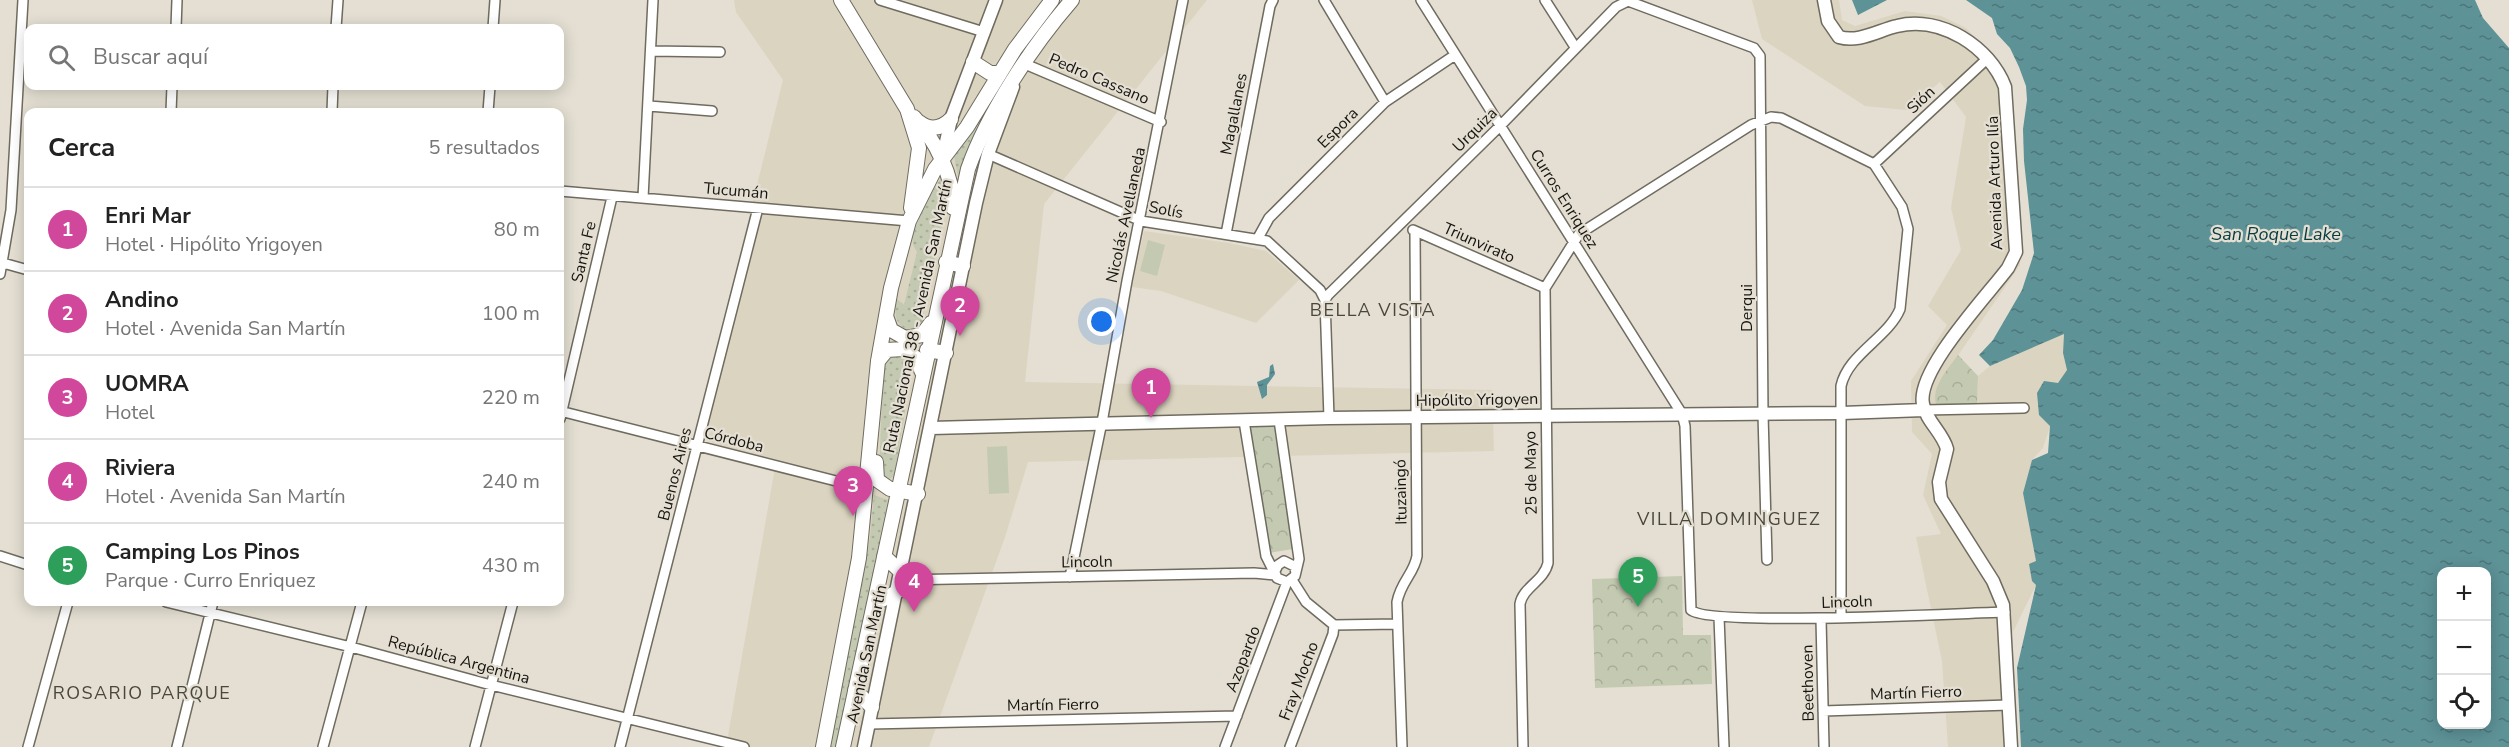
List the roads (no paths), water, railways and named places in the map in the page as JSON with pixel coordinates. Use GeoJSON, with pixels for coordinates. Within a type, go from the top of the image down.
{"type":"FeatureCollection","features":[{"type":"Feature","properties":{"kind":"main road"},"geometry":{"type":"LineString","coordinates":[[840,0],[907,109],[931,128],[941,127],[951,119]]}},
{"type":"Feature","properties":{"kind":"main road"},"geometry":{"type":"LineString","coordinates":[[942,160],[951,119],[996,0]]}},
{"type":"Feature","properties":{"kind":"main road","name":"Ruta Nacional 38 - Avenida San Martín"},"geometry":{"type":"LineString","coordinates":[[823,747],[859,558],[878,361],[886,316],[909,221],[942,160],[967,127],[1000,73],[1052,0]]}},
{"type":"Feature","properties":{"kind":"main road","name":"Ruta Nacional 38 - Avenida San Martín"},"geometry":{"type":"LineString","coordinates":[[843,747],[884,556],[894,490],[961,192],[976,147],[1035,48],[1072,0]]}},
{"type":"Feature","properties":{"kind":"main road","name":"Avenida Arturo Ilía"},"geometry":{"type":"LineString","coordinates":[[1824,0],[1828,21],[1839,37],[1856,38],[1897,26],[1924,25],[1950,31],[1988,58],[2002,78],[2007,95],[2016,252],[2008,268],[1929,372],[1923,391],[1924,410]]}},
{"type":"Feature","properties":{"kind":"main road"},"geometry":{"type":"LineString","coordinates":[[973,62],[990,73],[1000,73]]}},
{"type":"Feature","properties":{"kind":"main road","name":"Avenida San Martín"},"geometry":{"type":"LineString","coordinates":[[864,747],[988,154],[1016,78]]}},
{"type":"Feature","properties":{"kind":"main road"},"geometry":{"type":"LineString","coordinates":[[907,109],[919,148],[909,221]]}},
{"type":"Feature","properties":{"kind":"main road"},"geometry":{"type":"LineString","coordinates":[[918,120],[942,160],[950,180],[953,197],[953,234]]}},
{"type":"Feature","properties":{"kind":"main road"},"geometry":{"type":"LineString","coordinates":[[946,262],[963,266]]}},
{"type":"Feature","properties":{"kind":"main road"},"geometry":{"type":"LineString","coordinates":[[886,316],[891,330],[905,338],[922,335],[934,320]]}},
{"type":"Feature","properties":{"kind":"main road"},"geometry":{"type":"LineString","coordinates":[[878,361],[886,350],[903,349],[916,358],[922,372]]}},
{"type":"Feature","properties":{"kind":"main road"},"geometry":{"type":"LineString","coordinates":[[927,350],[945,353]]}},
{"type":"Feature","properties":{"kind":"main road"},"geometry":{"type":"LineString","coordinates":[[873,406],[878,430],[876,477],[881,485],[894,490]]}},
{"type":"Feature","properties":{"kind":"main road"},"geometry":{"type":"LineString","coordinates":[[1924,410],[1947,449],[1939,482],[1941,499],[1993,581],[2005,612],[2011,747]]}},
{"type":"Feature","properties":{"kind":"main road","name":"Hipólito Yrigoyen"},"geometry":{"type":"LineString","coordinates":[[931,428],[1329,418],[1842,413],[1924,410]]}},
{"type":"Feature","properties":{"kind":"main road"},"geometry":{"type":"LineString","coordinates":[[867,486],[918,494]]}},
{"type":"Feature","properties":{"kind":"main road"},"geometry":{"type":"LineString","coordinates":[[874,604],[899,581],[884,556]]}},
{"type":"Feature","properties":{"kind":"main road"},"geometry":{"type":"LineString","coordinates":[[855,690],[872,707]]}},
{"type":"Feature","properties":{"kind":"street"},"geometry":{"type":"LineString","coordinates":[[0,274],[11,210],[23,0]]}},
{"type":"Feature","properties":{"kind":"street"},"geometry":{"type":"LineString","coordinates":[[176,24],[177,0]]}},
{"type":"Feature","properties":{"kind":"street"},"geometry":{"type":"LineString","coordinates":[[336,24],[338,0]]}},
{"type":"Feature","properties":{"kind":"street"},"geometry":{"type":"LineString","coordinates":[[493,24],[495,0]]}},
{"type":"Feature","properties":{"kind":"street"},"geometry":{"type":"LineString","coordinates":[[643,198],[653,0]]}},
{"type":"Feature","properties":{"kind":"street"},"geometry":{"type":"LineString","coordinates":[[880,0],[984,32]]}},
{"type":"Feature","properties":{"kind":"street","name":"Nicolás Avellaneda"},"geometry":{"type":"LineString","coordinates":[[1070,577],[1161,122],[1183,0]]}},
{"type":"Feature","properties":{"kind":"street","name":"Magallanes"},"geometry":{"type":"LineString","coordinates":[[1226,234],[1269,6],[1273,0]]}},
{"type":"Feature","properties":{"kind":"street"},"geometry":{"type":"LineString","coordinates":[[1324,0],[1385,102]]}},
{"type":"Feature","properties":{"kind":"street","name":"Curros Enriquez"},"geometry":{"type":"LineString","coordinates":[[1421,0],[1682,414]]}},
{"type":"Feature","properties":{"kind":"street"},"geometry":{"type":"LineString","coordinates":[[1545,0],[1575,47]]}},
{"type":"Feature","properties":{"kind":"street","name":"Urquiza"},"geometry":{"type":"LineString","coordinates":[[1325,300],[1333,289],[1404,222],[1616,7],[1628,1],[1755,48],[1760,56]]}},
{"type":"Feature","properties":{"kind":"street"},"geometry":{"type":"LineString","coordinates":[[651,51],[720,52]]}},
{"type":"Feature","properties":{"kind":"street","name":"Espora"},"geometry":{"type":"LineString","coordinates":[[1258,238],[1263,225],[1269,218],[1385,102],[1455,55]]}},
{"type":"Feature","properties":{"kind":"street","name":"Derqui"},"geometry":{"type":"LineString","coordinates":[[1760,56],[1762,414],[1767,560]]}},
{"type":"Feature","properties":{"kind":"street","name":"Sión"},"geometry":{"type":"LineString","coordinates":[[1874,164],[1988,58]]}},
{"type":"Feature","properties":{"kind":"street","name":"Pedro Cassano"},"geometry":{"type":"LineString","coordinates":[[1025,64],[1161,122]]}},
{"type":"Feature","properties":{"kind":"street"},"geometry":{"type":"LineString","coordinates":[[171,108],[172,90]]}},
{"type":"Feature","properties":{"kind":"street"},"geometry":{"type":"LineString","coordinates":[[332,108],[333,90]]}},
{"type":"Feature","properties":{"kind":"street"},"geometry":{"type":"LineString","coordinates":[[488,108],[490,90]]}},
{"type":"Feature","properties":{"kind":"street"},"geometry":{"type":"LineString","coordinates":[[649,106],[712,111]]}},
{"type":"Feature","properties":{"kind":"street"},"geometry":{"type":"LineString","coordinates":[[1545,288],[1573,240],[1579,234],[1762,119],[1781,118],[1874,164],[1907,218],[1908,229],[1900,309],[1846,373],[1841,386],[1841,618]]}},
{"type":"Feature","properties":{"kind":"street","name":"Solís"},"geometry":{"type":"LineString","coordinates":[[988,154],[1141,221],[1162,226],[1258,238],[1274,246],[1320,290],[1325,300]]}},
{"type":"Feature","properties":{"kind":"street","name":"Tucumán"},"geometry":{"type":"LineString","coordinates":[[564,191],[909,221]]}},
{"type":"Feature","properties":{"kind":"street","name":"Santa Fe"},"geometry":{"type":"LineString","coordinates":[[564,397],[612,196]]}},
{"type":"Feature","properties":{"kind":"street","name":"Buenos Aires"},"geometry":{"type":"LineString","coordinates":[[620,747],[758,208]]}},
{"type":"Feature","properties":{"kind":"street","name":"Triunvirato"},"geometry":{"type":"LineString","coordinates":[[1404,222],[1415,231],[1545,288]]}},
{"type":"Feature","properties":{"kind":"street","name":"Ituzaingó"},"geometry":{"type":"LineString","coordinates":[[1402,747],[1397,624],[1400,588],[1416,563],[1417,556],[1415,231]]}},
{"type":"Feature","properties":{"kind":"street"},"geometry":{"type":"LineString","coordinates":[[3,263],[24,269]]}},
{"type":"Feature","properties":{"kind":"street","name":"25 de Mayo"},"geometry":{"type":"LineString","coordinates":[[1523,747],[1520,604],[1526,592],[1547,570],[1548,563],[1545,288]]}},
{"type":"Feature","properties":{"kind":"street"},"geometry":{"type":"LineString","coordinates":[[1325,300],[1329,418]]}},
{"type":"Feature","properties":{"kind":"street","name":"Hipólito Yrigoyen"},"geometry":{"type":"LineString","coordinates":[[1924,410],[2024,408]]}},
{"type":"Feature","properties":{"kind":"street","name":"Lincoln"},"geometry":{"type":"LineString","coordinates":[[1682,414],[1685,426],[1691,610],[1698,614],[1719,617],[1821,619],[2005,612]]}},
{"type":"Feature","properties":{"kind":"street","name":"Córdoba"},"geometry":{"type":"LineString","coordinates":[[564,415],[844,483],[867,486]]}},
{"type":"Feature","properties":{"kind":"street","name":"Azopardo"},"geometry":{"type":"LineString","coordinates":[[1225,747],[1299,559],[1279,420]]}},
{"type":"Feature","properties":{"kind":"street"},"geometry":{"type":"LineString","coordinates":[[1244,421],[1266,556],[1280,581],[1292,578]]}},
{"type":"Feature","properties":{"kind":"street"},"geometry":{"type":"LineString","coordinates":[[0,556],[24,564]]}},
{"type":"Feature","properties":{"kind":"street"},"geometry":{"type":"LineString","coordinates":[[1275,573],[1278,565],[1284,561],[1294,566],[1292,578],[1306,602],[1334,625],[1397,624]]}},
{"type":"Feature","properties":{"kind":"street","name":"Lincoln"},"geometry":{"type":"LineString","coordinates":[[899,581],[1275,573]]}},
{"type":"Feature","properties":{"kind":"street"},"geometry":{"type":"LineString","coordinates":[[28,747],[67,606]]}},
{"type":"Feature","properties":{"kind":"street","name":"República Argentina"},"geometry":{"type":"LineString","coordinates":[[182,606],[351,647],[491,686],[744,747]]}},
{"type":"Feature","properties":{"kind":"street"},"geometry":{"type":"LineString","coordinates":[[177,747],[212,606]]}},
{"type":"Feature","properties":{"kind":"street"},"geometry":{"type":"LineString","coordinates":[[323,747],[361,606]]}},
{"type":"Feature","properties":{"kind":"street"},"geometry":{"type":"LineString","coordinates":[[475,747],[512,606]]}},
{"type":"Feature","properties":{"kind":"street"},"geometry":{"type":"LineString","coordinates":[[1719,617],[1724,747]]}},
{"type":"Feature","properties":{"kind":"street","name":"Beethoven"},"geometry":{"type":"LineString","coordinates":[[1821,619],[1824,747]]}},
{"type":"Feature","properties":{"kind":"street","name":"Fray Mocho"},"geometry":{"type":"LineString","coordinates":[[1290,747],[1333,634],[1334,625]]}},
{"type":"Feature","properties":{"kind":"street","name":"Martín Fierro"},"geometry":{"type":"LineString","coordinates":[[1823,711],[2009,705]]}},
{"type":"Feature","properties":{"kind":"street","name":"Martín Fierro"},"geometry":{"type":"LineString","coordinates":[[868,724],[1237,716]]}},
{"type":"Feature","properties":{"kind":"water"},"geometry":{"type":"Polygon","coordinates":[[[1852,0],[1887,0],[1858,15],[1852,0]]]}},
{"type":"Feature","properties":{"kind":"water","name":"San Roque Lake"},"geometry":{"type":"Polygon","coordinates":[[[1966,0],[2475,0],[2483,18],[2509,48],[2509,747],[2021,747],[2017,668],[2036,585],[2032,581],[2029,564],[2036,561],[2023,493],[2032,460],[2048,453],[2050,426],[2039,415],[2037,393],[2044,381],[2058,383],[2067,370],[2063,353],[2064,334],[1990,366],[1979,355],[1993,340],[2022,290],[2034,253],[2024,161],[2023,129],[2027,100],[2026,86],[2010,48],[1997,34],[1992,18],[1966,0]]]}},
{"type":"Feature","properties":{"kind":"water"},"geometry":{"type":"Polygon","coordinates":[[[1273,364],[1275,374],[1267,385],[1267,395],[1262,399],[1257,382],[1269,377],[1270,366],[1273,364]]]}},
{"type":"Feature","properties":{"kind":"place","name":"Andino"},"geometry":{"type":"Point","coordinates":[960,336]}},
{"type":"Feature","properties":{"kind":"place","name":"Enri Mar"},"geometry":{"type":"Point","coordinates":[1151,418]}},
{"type":"Feature","properties":{"kind":"place","name":"UOMRA"},"geometry":{"type":"Point","coordinates":[853,516]}},
{"type":"Feature","properties":{"kind":"place","name":"Camping Los Pinos"},"geometry":{"type":"Point","coordinates":[1638,607]}},
{"type":"Feature","properties":{"kind":"place","name":"Riviera"},"geometry":{"type":"Point","coordinates":[914,612]}},
{"type":"Feature","properties":{"kind":"district","name":"BELLA VISTA"},"geometry":{"type":"Point","coordinates":[1373,310]}},
{"type":"Feature","properties":{"kind":"district","name":"VILLA DOMINGUEZ"},"geometry":{"type":"Point","coordinates":[1729,519]}},
{"type":"Feature","properties":{"kind":"district","name":"ROSARIO PARQUE"},"geometry":{"type":"Point","coordinates":[142,693]}}]}
